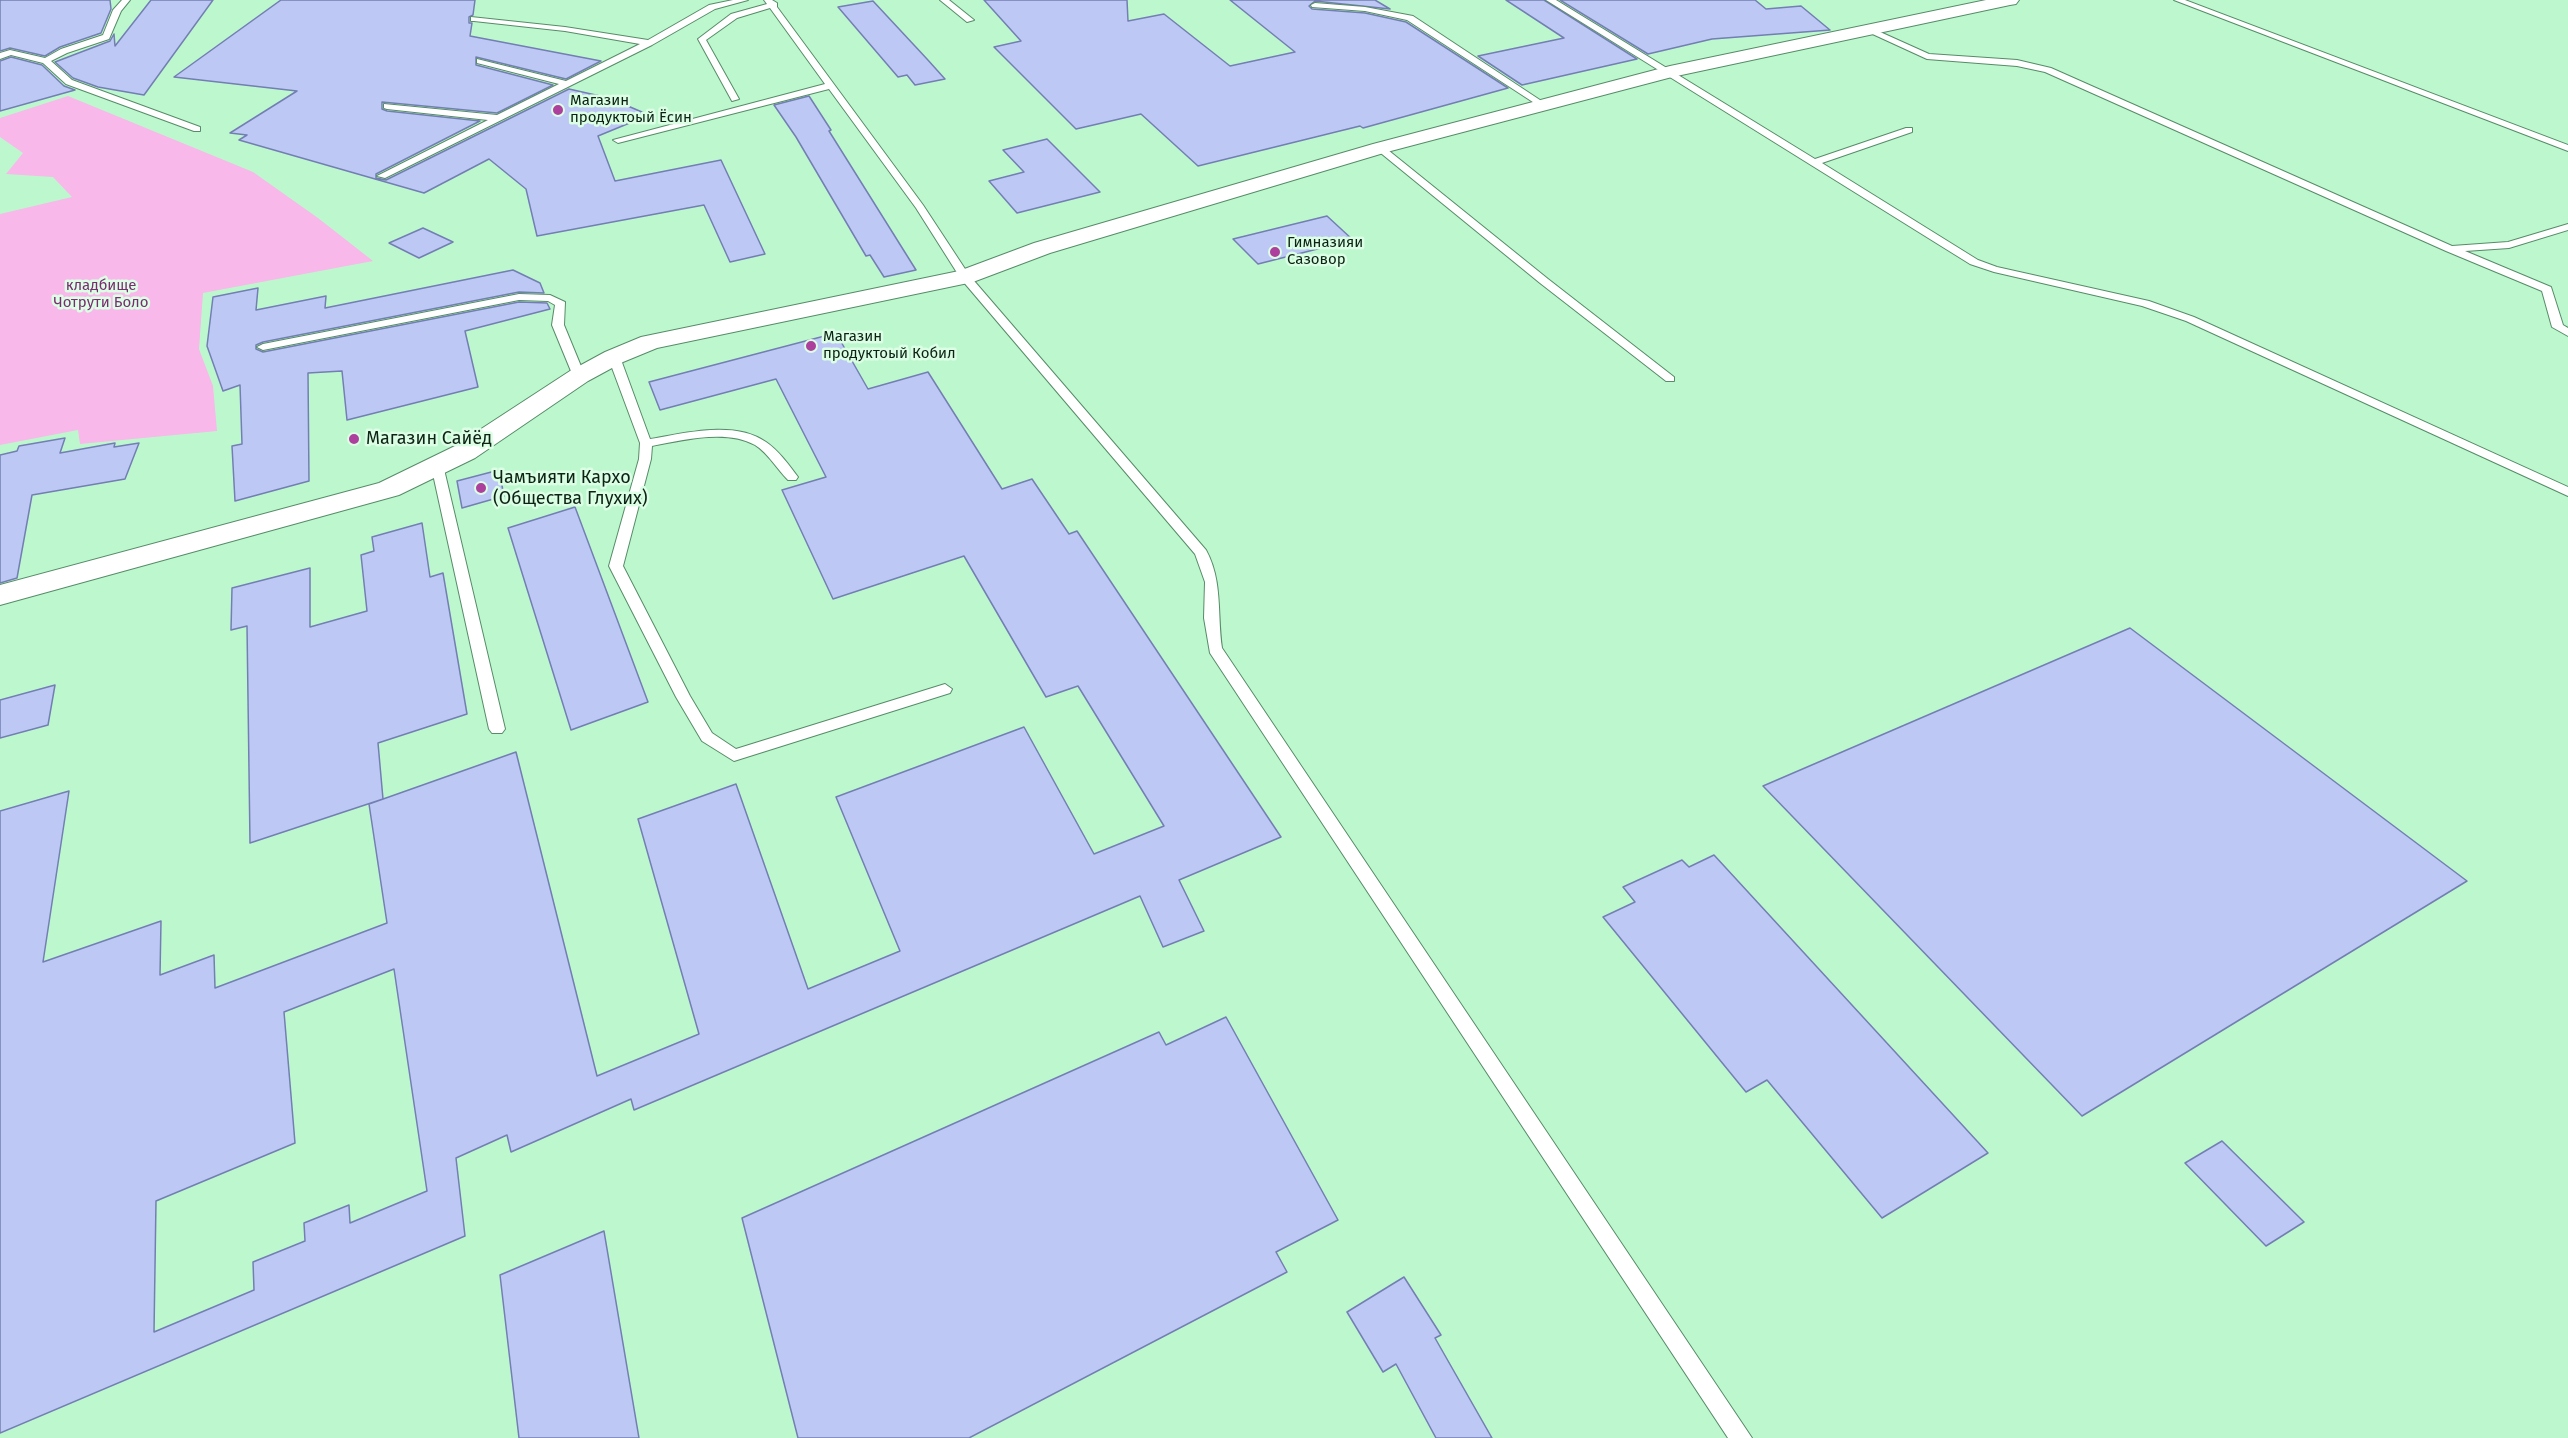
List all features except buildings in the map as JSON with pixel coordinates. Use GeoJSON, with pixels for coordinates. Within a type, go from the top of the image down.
{"type":"FeatureCollection","features":[{"type":"Feature","properties":{"kind":"street"},"geometry":{"type":"LineString","coordinates":[[0,595],[389,489],[465,452],[579,376],[614,357],[650,342],[965,277],[1042,248],[1380,148],[1670,72],[2010,0]]}},
{"type":"Feature","properties":{"kind":"lane"},"geometry":{"type":"LineString","coordinates":[[46,61],[64,51],[106,37],[117,10],[126,0]]}},
{"type":"Feature","properties":{"kind":"lane"},"geometry":{"type":"LineString","coordinates":[[382,176],[649,43],[712,7],[744,0]]}},
{"type":"Feature","properties":{"kind":"lane"},"geometry":{"type":"LineString","coordinates":[[944,0],[970,20]]}},
{"type":"Feature","properties":{"kind":"lane"},"geometry":{"type":"LineString","coordinates":[[1550,0],[1670,72],[1974,262],[1994,269],[2145,303],[2190,319],[2568,492]]}},
{"type":"Feature","properties":{"kind":"lane"},"geometry":{"type":"LineString","coordinates":[[2178,0],[2568,148]]}},
{"type":"Feature","properties":{"kind":"lane"},"geometry":{"type":"LineString","coordinates":[[735,99],[702,39],[734,16],[771,2],[920,207],[965,277],[1201,553],[1212,582],[1211,618],[1215,649],[1741,1438]]}},
{"type":"Feature","properties":{"kind":"lane"},"geometry":{"type":"LineString","coordinates":[[1315,5],[1365,9],[1410,18],[1545,106]]}},
{"type":"Feature","properties":{"kind":"lane"},"geometry":{"type":"LineString","coordinates":[[474,19],[565,29],[649,43]]}},
{"type":"Feature","properties":{"kind":"lane"},"geometry":{"type":"LineString","coordinates":[[1869,29],[1927,56],[2017,63],[2048,70],[2547,290],[2558,327],[2568,333]]}},
{"type":"Feature","properties":{"kind":"lane"},"geometry":{"type":"LineString","coordinates":[[0,48],[46,61],[69,82],[197,129]]}},
{"type":"Feature","properties":{"kind":"lane"},"geometry":{"type":"LineString","coordinates":[[0,56],[10,52]]}},
{"type":"Feature","properties":{"kind":"lane"},"geometry":{"type":"LineString","coordinates":[[480,61],[568,84]]}},
{"type":"Feature","properties":{"kind":"lane"},"geometry":{"type":"LineString","coordinates":[[618,140],[832,85]]}},
{"type":"Feature","properties":{"kind":"lane"},"geometry":{"type":"LineString","coordinates":[[387,106],[496,118]]}},
{"type":"Feature","properties":{"kind":"lane"},"geometry":{"type":"LineString","coordinates":[[1815,162],[1909,130]]}},
{"type":"Feature","properties":{"kind":"lane"},"geometry":{"type":"LineString","coordinates":[[1380,148],[1544,282],[1670,379]]}},
{"type":"Feature","properties":{"kind":"lane"},"geometry":{"type":"LineString","coordinates":[[2450,249],[2509,245],[2568,227]]}},
{"type":"Feature","properties":{"kind":"lane"},"geometry":{"type":"LineString","coordinates":[[263,347],[519,297],[550,298],[561,304],[558,325],[579,376]]}},
{"type":"Feature","properties":{"kind":"lane"},"geometry":{"type":"LineString","coordinates":[[614,357],[646,442],[645,459],[616,566],[683,697],[707,737],[734,755],[945,689]]}},
{"type":"Feature","properties":{"kind":"lane"},"geometry":{"type":"LineString","coordinates":[[646,442],[696,434],[730,434],[760,442],[792,477]]}},
{"type":"Feature","properties":{"kind":"lane"},"geometry":{"type":"LineString","coordinates":[[437,465],[497,729]]}},
{"type":"Feature","properties":{"kind":"green space","name":"кладбище Чотрути Боло"},"geometry":{"type":"Polygon","coordinates":[[[68,96],[253,172],[373,261],[203,293],[199,349],[213,386],[217,431],[80,444],[78,430],[0,445],[0,214],[72,197],[53,177],[6,174],[23,153],[0,137],[0,118],[68,96]]]}},
{"type":"Feature","properties":{"kind":"place","name":"Магазин продуктоый Ёсин"},"geometry":{"type":"Point","coordinates":[558,110]}},
{"type":"Feature","properties":{"kind":"place","name":"Гимназияи Сазовор"},"geometry":{"type":"Point","coordinates":[1275,252]}},
{"type":"Feature","properties":{"kind":"place","name":"Магазин продуктоый Кобил"},"geometry":{"type":"Point","coordinates":[811,346]}},
{"type":"Feature","properties":{"kind":"place","name":"Магазин Сайёд"},"geometry":{"type":"Point","coordinates":[354,439]}},
{"type":"Feature","properties":{"kind":"place","name":"Чамъияти Кархо (Общества Глухих)"},"geometry":{"type":"Point","coordinates":[481,488]}}]}
